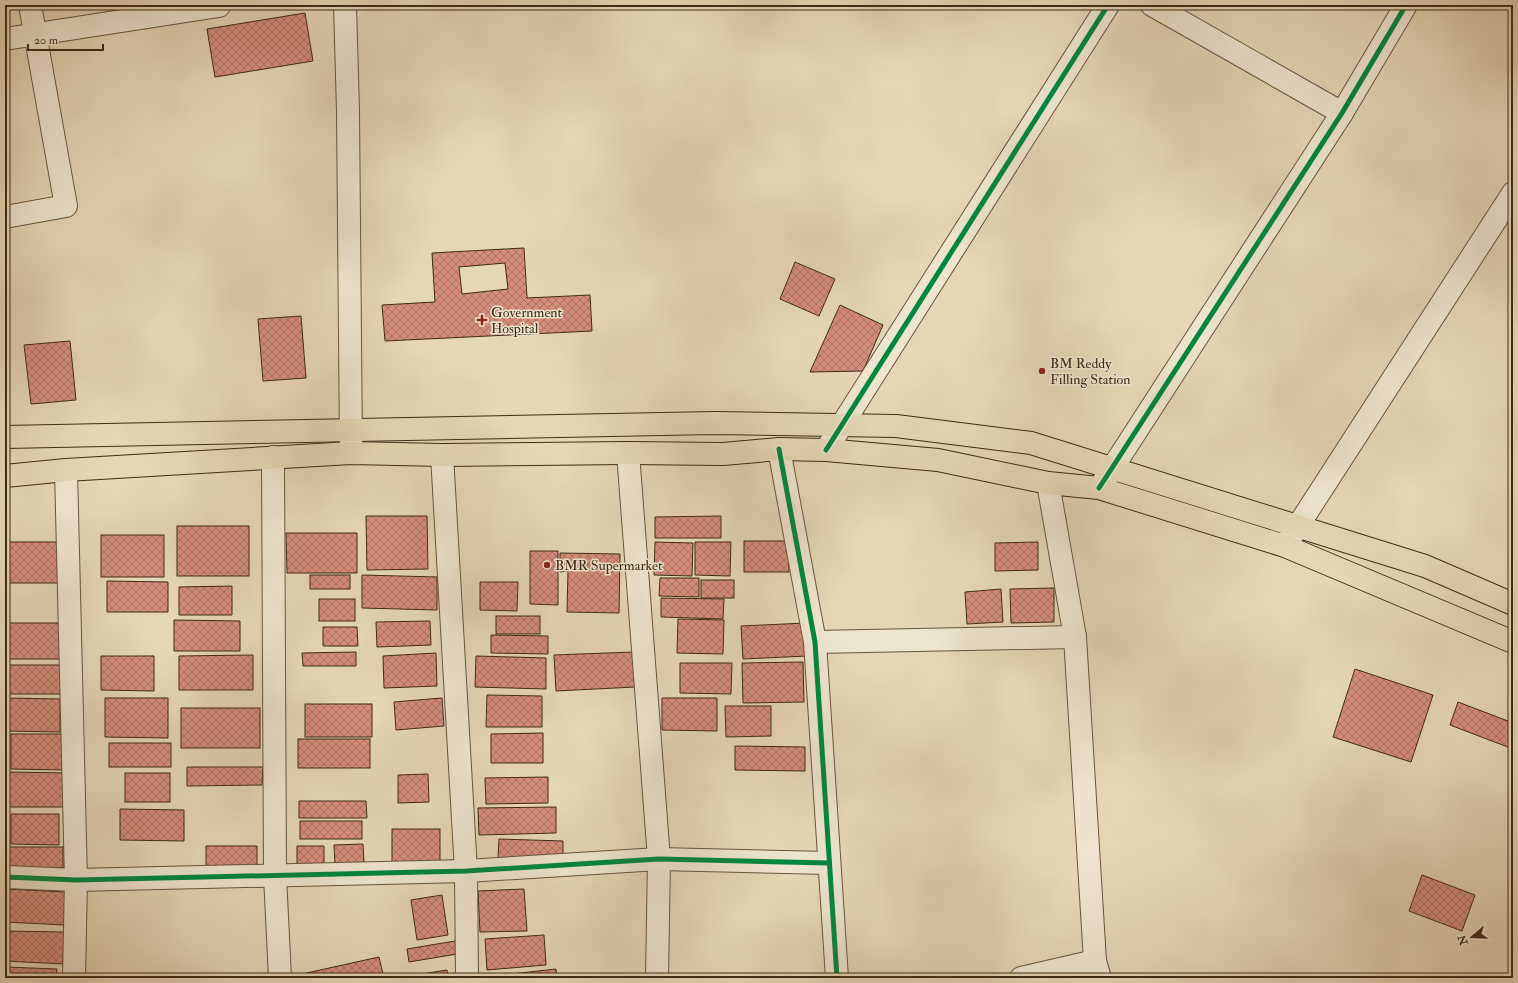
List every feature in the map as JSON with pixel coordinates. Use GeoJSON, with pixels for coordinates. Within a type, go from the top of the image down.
{"type":"FeatureCollection","features":[{"type":"Feature","properties":{"kind":"main road"},"geometry":{"type":"LineString","coordinates":[[5,437],[714,423],[896,426],[1031,443],[1425,566],[1513,604]]}},
{"type":"Feature","properties":{"kind":"main road"},"geometry":{"type":"LineString","coordinates":[[5,476],[66,470],[351,453],[442,456],[628,453],[723,454],[779,449],[826,450],[938,460],[1048,483],[1099,488],[1284,546],[1513,642]]}},
{"type":"Feature","properties":{"kind":"street"},"geometry":{"type":"LineString","coordinates":[[5,217],[66,206],[30,5]]}},
{"type":"Feature","properties":{"kind":"street"},"geometry":{"type":"LineString","coordinates":[[345,5],[348,112],[351,453]]}},
{"type":"Feature","properties":{"kind":"street"},"geometry":{"type":"LineString","coordinates":[[826,450],[1108,5]]}},
{"type":"Feature","properties":{"kind":"street"},"geometry":{"type":"LineString","coordinates":[[1152,5],[1342,113]]}},
{"type":"Feature","properties":{"kind":"street"},"geometry":{"type":"LineString","coordinates":[[1099,488],[1342,113],[1406,5]]}},
{"type":"Feature","properties":{"kind":"street"},"geometry":{"type":"LineString","coordinates":[[5,38],[219,6]]}},
{"type":"Feature","properties":{"kind":"street"},"geometry":{"type":"LineString","coordinates":[[1284,546],[1513,193]]}},
{"type":"Feature","properties":{"kind":"street"},"geometry":{"type":"LineString","coordinates":[[779,449],[815,642],[837,978]]}},
{"type":"Feature","properties":{"kind":"street"},"geometry":{"type":"LineString","coordinates":[[628,453],[659,859],[657,978]]}},
{"type":"Feature","properties":{"kind":"street"},"geometry":{"type":"LineString","coordinates":[[442,456],[466,871],[467,978]]}},
{"type":"Feature","properties":{"kind":"street"},"geometry":{"type":"LineString","coordinates":[[273,457],[275,876],[280,978]]}},
{"type":"Feature","properties":{"kind":"street"},"geometry":{"type":"LineString","coordinates":[[66,470],[76,880],[74,978]]}},
{"type":"Feature","properties":{"kind":"street"},"geometry":{"type":"LineString","coordinates":[[1021,978],[1098,970],[1075,637],[1048,483]]}},
{"type":"Feature","properties":{"kind":"street"},"geometry":{"type":"LineString","coordinates":[[815,642],[1075,637]]}},
{"type":"Feature","properties":{"kind":"street"},"geometry":{"type":"LineString","coordinates":[[5,877],[76,880],[466,871],[659,859],[829,863]]}},
{"type":"Feature","properties":{"kind":"building"},"geometry":{"type":"Polygon","coordinates":[[[305,13],[313,61],[215,77],[207,29],[305,13]]]}},
{"type":"Feature","properties":{"kind":"building"},"geometry":{"type":"Polygon","coordinates":[[[524,248],[527,298],[590,295],[592,331],[385,341],[382,305],[435,302],[432,253],[524,248]],[[505,263],[459,267],[462,294],[508,289],[505,263]]]}},
{"type":"Feature","properties":{"kind":"building"},"geometry":{"type":"Polygon","coordinates":[[[795,262],[835,279],[819,316],[780,299],[795,262]]]}},
{"type":"Feature","properties":{"kind":"building"},"geometry":{"type":"Polygon","coordinates":[[[840,305],[883,325],[863,371],[810,372],[840,305]]]}},
{"type":"Feature","properties":{"kind":"building"},"geometry":{"type":"Polygon","coordinates":[[[301,316],[306,378],[263,381],[258,319],[301,316]]]}},
{"type":"Feature","properties":{"kind":"building"},"geometry":{"type":"Polygon","coordinates":[[[70,341],[76,400],[31,404],[24,345],[70,341]]]}},
{"type":"Feature","properties":{"kind":"building"},"geometry":{"type":"Polygon","coordinates":[[[366,516],[427,516],[428,569],[367,570],[366,516]]]}},
{"type":"Feature","properties":{"kind":"building"},"geometry":{"type":"Polygon","coordinates":[[[721,516],[721,538],[655,538],[655,517],[721,516]]]}},
{"type":"Feature","properties":{"kind":"building"},"geometry":{"type":"Polygon","coordinates":[[[177,526],[249,526],[249,576],[177,576],[177,526]]]}},
{"type":"Feature","properties":{"kind":"building"},"geometry":{"type":"Polygon","coordinates":[[[286,533],[357,533],[357,573],[287,573],[286,533]]]}},
{"type":"Feature","properties":{"kind":"building"},"geometry":{"type":"Polygon","coordinates":[[[101,535],[164,535],[164,577],[101,577],[101,535]]]}},
{"type":"Feature","properties":{"kind":"building"},"geometry":{"type":"Polygon","coordinates":[[[744,541],[789,541],[789,572],[744,572],[744,541]]]}},
{"type":"Feature","properties":{"kind":"building"},"geometry":{"type":"Polygon","coordinates":[[[5,542],[68,542],[68,583],[5,583],[5,542]]]}},
{"type":"Feature","properties":{"kind":"building"},"geometry":{"type":"Polygon","coordinates":[[[655,542],[693,543],[692,576],[654,575],[655,542]]]}},
{"type":"Feature","properties":{"kind":"building"},"geometry":{"type":"Polygon","coordinates":[[[695,542],[731,542],[730,576],[695,575],[695,542]]]}},
{"type":"Feature","properties":{"kind":"building"},"geometry":{"type":"Polygon","coordinates":[[[1038,542],[1038,570],[995,571],[995,543],[1038,542]]]}},
{"type":"Feature","properties":{"kind":"building"},"geometry":{"type":"Polygon","coordinates":[[[530,551],[558,551],[558,605],[530,604],[530,551]]]}},
{"type":"Feature","properties":{"kind":"building"},"geometry":{"type":"Polygon","coordinates":[[[560,553],[620,554],[619,613],[567,612],[568,571],[560,572],[560,553]]]}},
{"type":"Feature","properties":{"kind":"building"},"geometry":{"type":"Polygon","coordinates":[[[310,575],[350,575],[350,589],[310,589],[310,575]]]}},
{"type":"Feature","properties":{"kind":"building"},"geometry":{"type":"Polygon","coordinates":[[[362,575],[437,577],[437,610],[362,608],[362,575]]]}},
{"type":"Feature","properties":{"kind":"building"},"geometry":{"type":"Polygon","coordinates":[[[660,578],[699,578],[699,597],[659,596],[660,578]]]}},
{"type":"Feature","properties":{"kind":"building"},"geometry":{"type":"Polygon","coordinates":[[[701,580],[734,580],[734,598],[701,598],[701,580]]]}},
{"type":"Feature","properties":{"kind":"building"},"geometry":{"type":"Polygon","coordinates":[[[107,581],[168,582],[168,612],[107,612],[107,581]]]}},
{"type":"Feature","properties":{"kind":"building"},"geometry":{"type":"Polygon","coordinates":[[[480,582],[518,582],[517,611],[480,610],[480,582]]]}},
{"type":"Feature","properties":{"kind":"building"},"geometry":{"type":"Polygon","coordinates":[[[232,586],[232,615],[179,615],[179,587],[232,586]]]}},
{"type":"Feature","properties":{"kind":"building"},"geometry":{"type":"Polygon","coordinates":[[[1054,588],[1054,622],[1011,623],[1010,589],[1054,588]]]}},
{"type":"Feature","properties":{"kind":"building"},"geometry":{"type":"Polygon","coordinates":[[[1001,589],[1003,622],[967,624],[965,592],[1001,589]]]}},
{"type":"Feature","properties":{"kind":"building"},"geometry":{"type":"Polygon","coordinates":[[[661,598],[724,599],[723,619],[661,617],[661,598]]]}},
{"type":"Feature","properties":{"kind":"building"},"geometry":{"type":"Polygon","coordinates":[[[319,599],[355,599],[355,621],[319,621],[319,599]]]}},
{"type":"Feature","properties":{"kind":"building"},"geometry":{"type":"Polygon","coordinates":[[[496,616],[540,616],[540,634],[496,634],[496,616]]]}},
{"type":"Feature","properties":{"kind":"building"},"geometry":{"type":"Polygon","coordinates":[[[678,619],[724,620],[723,654],[677,653],[678,619]]]}},
{"type":"Feature","properties":{"kind":"building"},"geometry":{"type":"Polygon","coordinates":[[[174,620],[240,621],[240,651],[174,651],[174,620]]]}},
{"type":"Feature","properties":{"kind":"building"},"geometry":{"type":"Polygon","coordinates":[[[430,621],[431,645],[377,647],[376,622],[430,621]]]}},
{"type":"Feature","properties":{"kind":"building"},"geometry":{"type":"Polygon","coordinates":[[[5,623],[76,623],[76,659],[5,659],[5,623]]]}},
{"type":"Feature","properties":{"kind":"building"},"geometry":{"type":"Polygon","coordinates":[[[806,623],[807,656],[743,659],[741,626],[806,623]]]}},
{"type":"Feature","properties":{"kind":"building"},"geometry":{"type":"Polygon","coordinates":[[[323,627],[357,627],[358,646],[323,646],[323,627]]]}},
{"type":"Feature","properties":{"kind":"building"},"geometry":{"type":"Polygon","coordinates":[[[491,635],[548,636],[548,654],[491,653],[491,635]]]}},
{"type":"Feature","properties":{"kind":"building"},"geometry":{"type":"Polygon","coordinates":[[[356,652],[356,666],[303,666],[302,653],[356,652]]]}},
{"type":"Feature","properties":{"kind":"building"},"geometry":{"type":"Polygon","coordinates":[[[633,652],[635,687],[556,691],[554,655],[633,652]]]}},
{"type":"Feature","properties":{"kind":"building"},"geometry":{"type":"Polygon","coordinates":[[[436,653],[437,686],[384,688],[383,656],[436,653]]]}},
{"type":"Feature","properties":{"kind":"building"},"geometry":{"type":"Polygon","coordinates":[[[253,655],[253,690],[179,690],[179,656],[253,655]]]}},
{"type":"Feature","properties":{"kind":"building"},"geometry":{"type":"Polygon","coordinates":[[[101,656],[154,656],[154,691],[101,690],[101,656]]]}},
{"type":"Feature","properties":{"kind":"building"},"geometry":{"type":"Polygon","coordinates":[[[476,656],[546,658],[546,689],[475,687],[476,656]]]}},
{"type":"Feature","properties":{"kind":"building"},"geometry":{"type":"Polygon","coordinates":[[[803,662],[804,702],[743,703],[742,663],[803,662]]]}},
{"type":"Feature","properties":{"kind":"building"},"geometry":{"type":"Polygon","coordinates":[[[680,663],[732,663],[731,694],[680,693],[680,663]]]}},
{"type":"Feature","properties":{"kind":"building"},"geometry":{"type":"Polygon","coordinates":[[[5,665],[64,665],[63,694],[5,694],[5,665]]]}},
{"type":"Feature","properties":{"kind":"building"},"geometry":{"type":"Polygon","coordinates":[[[1355,669],[1433,695],[1411,762],[1333,737],[1355,669]]]}},
{"type":"Feature","properties":{"kind":"building"},"geometry":{"type":"Polygon","coordinates":[[[487,695],[542,696],[542,727],[486,727],[487,695]]]}},
{"type":"Feature","properties":{"kind":"building"},"geometry":{"type":"Polygon","coordinates":[[[5,698],[60,699],[60,732],[5,731],[5,698]]]}},
{"type":"Feature","properties":{"kind":"building"},"geometry":{"type":"Polygon","coordinates":[[[105,698],[168,698],[168,738],[105,737],[105,698]]]}},
{"type":"Feature","properties":{"kind":"building"},"geometry":{"type":"Polygon","coordinates":[[[442,698],[444,726],[396,730],[394,702],[442,698]]]}},
{"type":"Feature","properties":{"kind":"building"},"geometry":{"type":"Polygon","coordinates":[[[662,698],[717,698],[717,731],[662,730],[662,698]]]}},
{"type":"Feature","properties":{"kind":"building"},"geometry":{"type":"Polygon","coordinates":[[[1458,702],[1513,723],[1513,749],[1450,725],[1458,702]]]}},
{"type":"Feature","properties":{"kind":"building"},"geometry":{"type":"Polygon","coordinates":[[[305,704],[372,704],[372,737],[305,737],[305,704]]]}},
{"type":"Feature","properties":{"kind":"building"},"geometry":{"type":"Polygon","coordinates":[[[725,706],[771,706],[771,736],[726,737],[725,706]]]}},
{"type":"Feature","properties":{"kind":"building"},"geometry":{"type":"Polygon","coordinates":[[[181,708],[260,708],[260,748],[181,748],[181,708]]]}},
{"type":"Feature","properties":{"kind":"building"},"geometry":{"type":"Polygon","coordinates":[[[543,733],[543,763],[491,763],[491,734],[543,733]]]}},
{"type":"Feature","properties":{"kind":"building"},"geometry":{"type":"Polygon","coordinates":[[[11,734],[67,734],[67,770],[11,769],[11,734]]]}},
{"type":"Feature","properties":{"kind":"building"},"geometry":{"type":"Polygon","coordinates":[[[298,739],[370,739],[370,768],[298,768],[298,739]]]}},
{"type":"Feature","properties":{"kind":"building"},"geometry":{"type":"Polygon","coordinates":[[[109,743],[171,743],[171,767],[109,767],[109,743]]]}},
{"type":"Feature","properties":{"kind":"building"},"geometry":{"type":"Polygon","coordinates":[[[735,746],[805,747],[805,771],[735,770],[735,746]]]}},
{"type":"Feature","properties":{"kind":"building"},"geometry":{"type":"Polygon","coordinates":[[[187,767],[263,767],[262,785],[187,786],[187,767]]]}},
{"type":"Feature","properties":{"kind":"building"},"geometry":{"type":"Polygon","coordinates":[[[5,772],[71,773],[70,807],[5,807],[5,772]]]}},
{"type":"Feature","properties":{"kind":"building"},"geometry":{"type":"Polygon","coordinates":[[[125,773],[170,773],[170,802],[125,802],[125,773]]]}},
{"type":"Feature","properties":{"kind":"building"},"geometry":{"type":"Polygon","coordinates":[[[428,774],[429,802],[398,803],[398,775],[428,774]]]}},
{"type":"Feature","properties":{"kind":"building"},"geometry":{"type":"Polygon","coordinates":[[[548,777],[548,803],[486,804],[485,778],[548,777]]]}},
{"type":"Feature","properties":{"kind":"building"},"geometry":{"type":"Polygon","coordinates":[[[299,801],[366,801],[367,818],[299,818],[299,801]]]}},
{"type":"Feature","properties":{"kind":"building"},"geometry":{"type":"Polygon","coordinates":[[[556,807],[556,833],[479,835],[478,808],[556,807]]]}},
{"type":"Feature","properties":{"kind":"building"},"geometry":{"type":"Polygon","coordinates":[[[120,809],[184,810],[184,841],[120,840],[120,809]]]}},
{"type":"Feature","properties":{"kind":"building"},"geometry":{"type":"Polygon","coordinates":[[[11,814],[59,814],[59,845],[11,844],[11,814]]]}},
{"type":"Feature","properties":{"kind":"building"},"geometry":{"type":"Polygon","coordinates":[[[300,821],[362,821],[362,839],[300,839],[300,821]]]}},
{"type":"Feature","properties":{"kind":"building"},"geometry":{"type":"Polygon","coordinates":[[[392,829],[440,829],[440,863],[392,863],[392,829]]]}},
{"type":"Feature","properties":{"kind":"building"},"geometry":{"type":"Polygon","coordinates":[[[499,839],[563,841],[563,859],[498,858],[499,839]]]}},
{"type":"Feature","properties":{"kind":"building"},"geometry":{"type":"Polygon","coordinates":[[[363,844],[364,864],[335,865],[334,845],[363,844]]]}},
{"type":"Feature","properties":{"kind":"building"},"geometry":{"type":"Polygon","coordinates":[[[206,846],[257,846],[257,871],[206,872],[206,846]]]}},
{"type":"Feature","properties":{"kind":"building"},"geometry":{"type":"Polygon","coordinates":[[[297,846],[324,846],[324,870],[297,869],[297,846]]]}},
{"type":"Feature","properties":{"kind":"building"},"geometry":{"type":"Polygon","coordinates":[[[6,847],[63,847],[63,868],[6,868],[6,847]]]}},
{"type":"Feature","properties":{"kind":"building"},"geometry":{"type":"Polygon","coordinates":[[[1422,875],[1475,895],[1462,931],[1409,911],[1422,875]]]}},
{"type":"Feature","properties":{"kind":"building"},"geometry":{"type":"Polygon","coordinates":[[[5,889],[66,892],[65,925],[5,922],[5,889]]]}},
{"type":"Feature","properties":{"kind":"building"},"geometry":{"type":"Polygon","coordinates":[[[524,889],[527,931],[480,932],[478,891],[524,889]]]}},
{"type":"Feature","properties":{"kind":"building"},"geometry":{"type":"Polygon","coordinates":[[[442,895],[448,935],[417,940],[411,900],[442,895]]]}},
{"type":"Feature","properties":{"kind":"building"},"geometry":{"type":"Polygon","coordinates":[[[5,931],[64,932],[63,964],[5,961],[5,931]]]}},
{"type":"Feature","properties":{"kind":"building"},"geometry":{"type":"Polygon","coordinates":[[[544,935],[546,965],[487,970],[485,939],[544,935]]]}},
{"type":"Feature","properties":{"kind":"building"},"geometry":{"type":"Polygon","coordinates":[[[455,941],[457,954],[409,962],[407,949],[455,941]]]}},
{"type":"Feature","properties":{"kind":"building"},"geometry":{"type":"Polygon","coordinates":[[[379,957],[384,978],[303,978],[302,974],[379,957]]]}},
{"type":"Feature","properties":{"kind":"building"},"geometry":{"type":"Polygon","coordinates":[[[5,967],[57,969],[56,978],[5,978],[5,967]]]}},
{"type":"Feature","properties":{"kind":"building"},"geometry":{"type":"Polygon","coordinates":[[[556,969],[557,978],[484,978],[484,977],[556,969]]]}},
{"type":"Feature","properties":{"kind":"building"},"geometry":{"type":"Polygon","coordinates":[[[447,970],[448,978],[409,978],[408,976],[447,970]]]}},
{"type":"Feature","properties":{"kind":"cycle path"},"geometry":{"type":"LineString","coordinates":[[826,450],[1108,5]]}},
{"type":"Feature","properties":{"kind":"cycle path"},"geometry":{"type":"LineString","coordinates":[[1099,488],[1342,113],[1406,5]]}},
{"type":"Feature","properties":{"kind":"cycle path"},"geometry":{"type":"LineString","coordinates":[[779,449],[815,642],[837,978]]}},
{"type":"Feature","properties":{"kind":"cycle path"},"geometry":{"type":"LineString","coordinates":[[5,877],[76,880],[466,871],[659,859],[829,863]]}},
{"type":"Feature","properties":{"kind":"place","name":"Government Hospital"},"geometry":{"type":"Point","coordinates":[482,320]}},
{"type":"Feature","properties":{"kind":"place","name":"BM Reddy Filling Station"},"geometry":{"type":"Point","coordinates":[1042,371]}},
{"type":"Feature","properties":{"kind":"place","name":"BMR Supermarket"},"geometry":{"type":"Point","coordinates":[547,565]}}]}
